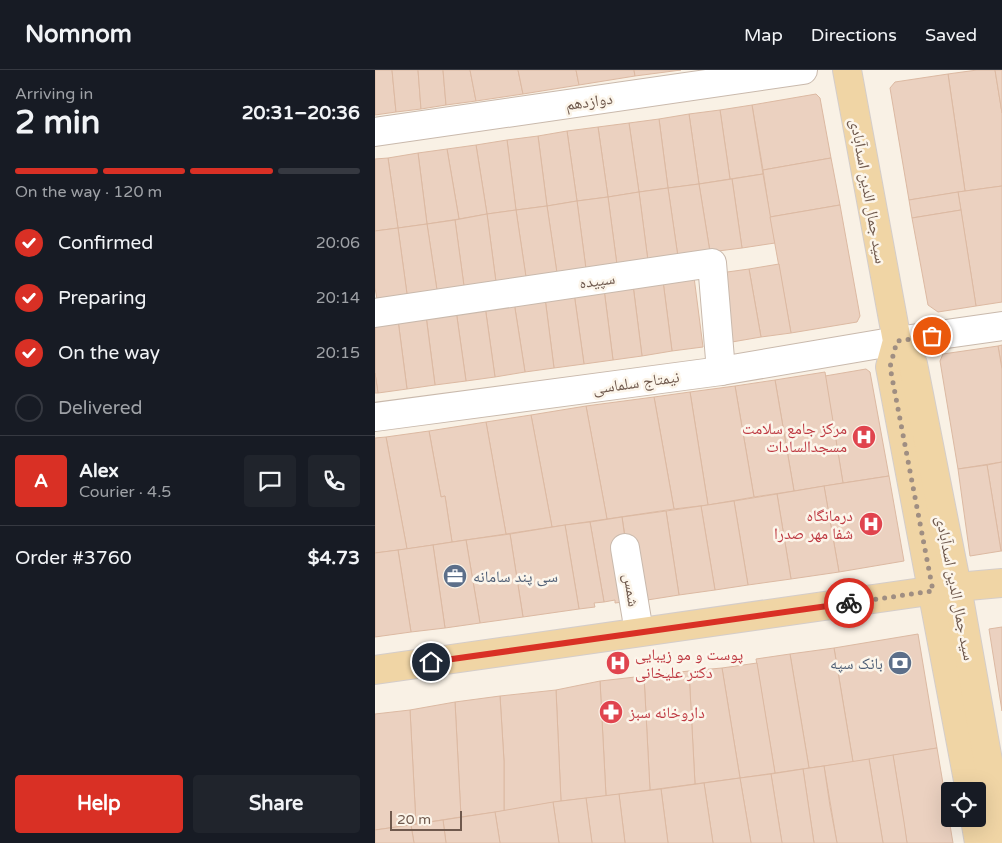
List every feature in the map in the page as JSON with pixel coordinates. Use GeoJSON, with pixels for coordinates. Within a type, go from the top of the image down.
{"type":"FeatureCollection","features":[{"type":"Feature","properties":{"kind":"main road","name":"سید جمال الدین اسدآبادی"},"geometry":{"type":"LineString","coordinates":[[847,70],[897,341],[913,364],[945,589],[968,782]]}},
{"type":"Feature","properties":{"kind":"main road"},"geometry":{"type":"LineString","coordinates":[[375,670],[945,589],[1002,583]]}},
{"type":"Feature","properties":{"kind":"main road","name":"سید جمال الدین اسدآبادی"},"geometry":{"type":"LineString","coordinates":[[945,589],[1002,839]]}},
{"type":"Feature","properties":{"kind":"main road"},"geometry":{"type":"LineString","coordinates":[[976,827],[979,843]]}},
{"type":"Feature","properties":{"kind":"street","name":"دوازدهم"},"geometry":{"type":"LineString","coordinates":[[375,132],[803,70]]}},
{"type":"Feature","properties":{"kind":"street","name":"سپیده"},"geometry":{"type":"LineString","coordinates":[[375,313],[712,263],[721,371]]}},
{"type":"Feature","properties":{"kind":"street","name":"نیمتاج سلماسی"},"geometry":{"type":"LineString","coordinates":[[375,417],[721,371],[897,341],[1002,326]]}},
{"type":"Feature","properties":{"kind":"street","name":"شمس"},"geometry":{"type":"LineString","coordinates":[[625,548],[639,632]]}},
{"type":"Feature","properties":{"kind":"building"},"geometry":{"type":"Polygon","coordinates":[[[375,70],[392,70],[396,112],[375,115],[375,70]]]}},
{"type":"Feature","properties":{"kind":"building"},"geometry":{"type":"Polygon","coordinates":[[[392,70],[418,70],[421,109],[396,112],[392,70]]]}},
{"type":"Feature","properties":{"kind":"building"},"geometry":{"type":"Polygon","coordinates":[[[418,70],[443,70],[446,105],[421,109],[418,70]]]}},
{"type":"Feature","properties":{"kind":"building"},"geometry":{"type":"Polygon","coordinates":[[[443,70],[470,70],[476,101],[446,105],[443,70]]]}},
{"type":"Feature","properties":{"kind":"building"},"geometry":{"type":"Polygon","coordinates":[[[470,70],[518,70],[523,94],[476,101],[470,70]]]}},
{"type":"Feature","properties":{"kind":"building"},"geometry":{"type":"Polygon","coordinates":[[[518,70],[576,70],[579,85],[523,94],[518,70]]]}},
{"type":"Feature","properties":{"kind":"building"},"geometry":{"type":"Polygon","coordinates":[[[576,70],[634,70],[635,76],[579,85],[576,70]]]}},
{"type":"Feature","properties":{"kind":"building"},"geometry":{"type":"Polygon","coordinates":[[[634,70],[681,70],[635,76],[634,70]]]}},
{"type":"Feature","properties":{"kind":"building"},"geometry":{"type":"Polygon","coordinates":[[[977,70],[995,70],[1002,113],[1002,186],[965,191],[948,74],[977,70]]]}},
{"type":"Feature","properties":{"kind":"building"},"geometry":{"type":"Polygon","coordinates":[[[995,70],[1002,70],[1002,113],[995,70]]]}},
{"type":"Feature","properties":{"kind":"building"},"geometry":{"type":"Polygon","coordinates":[[[948,74],[965,191],[909,200],[890,88],[895,82],[948,74]]]}},
{"type":"Feature","properties":{"kind":"building"},"geometry":{"type":"Polygon","coordinates":[[[816,94],[820,98],[831,158],[763,170],[752,105],[816,94]]]}},
{"type":"Feature","properties":{"kind":"building"},"geometry":{"type":"Polygon","coordinates":[[[752,105],[763,174],[730,179],[720,110],[752,105]]]}},
{"type":"Feature","properties":{"kind":"building"},"geometry":{"type":"Polygon","coordinates":[[[720,110],[730,179],[699,184],[689,114],[720,110]]]}},
{"type":"Feature","properties":{"kind":"building"},"geometry":{"type":"Polygon","coordinates":[[[689,114],[699,184],[668,188],[659,119],[689,114]]]}},
{"type":"Feature","properties":{"kind":"building"},"geometry":{"type":"Polygon","coordinates":[[[659,119],[668,188],[639,192],[629,123],[659,119]]]}},
{"type":"Feature","properties":{"kind":"building"},"geometry":{"type":"Polygon","coordinates":[[[629,123],[639,192],[608,197],[598,127],[629,123]]]}},
{"type":"Feature","properties":{"kind":"building"},"geometry":{"type":"Polygon","coordinates":[[[598,127],[608,197],[577,201],[567,131],[598,127]]]}},
{"type":"Feature","properties":{"kind":"building"},"geometry":{"type":"Polygon","coordinates":[[[567,131],[577,201],[547,206],[538,136],[567,131]]]}},
{"type":"Feature","properties":{"kind":"building"},"geometry":{"type":"Polygon","coordinates":[[[538,136],[547,206],[516,210],[507,140],[538,136]]]}},
{"type":"Feature","properties":{"kind":"building"},"geometry":{"type":"Polygon","coordinates":[[[507,140],[516,210],[487,214],[476,145],[507,140]]]}},
{"type":"Feature","properties":{"kind":"building"},"geometry":{"type":"Polygon","coordinates":[[[476,145],[487,214],[459,219],[447,149],[476,145]]]}},
{"type":"Feature","properties":{"kind":"building"},"geometry":{"type":"Polygon","coordinates":[[[447,149],[459,219],[427,224],[418,153],[447,149]]]}},
{"type":"Feature","properties":{"kind":"building"},"geometry":{"type":"Polygon","coordinates":[[[418,153],[427,224],[398,228],[388,158],[418,153]]]}},
{"type":"Feature","properties":{"kind":"building"},"geometry":{"type":"Polygon","coordinates":[[[388,158],[398,228],[375,231],[375,159],[388,158]]]}},
{"type":"Feature","properties":{"kind":"building"},"geometry":{"type":"Polygon","coordinates":[[[831,158],[840,205],[770,217],[763,170],[831,158]]]}},
{"type":"Feature","properties":{"kind":"building"},"geometry":{"type":"Polygon","coordinates":[[[763,174],[775,243],[742,248],[732,179],[763,174]]]}},
{"type":"Feature","properties":{"kind":"building"},"geometry":{"type":"Polygon","coordinates":[[[732,179],[742,248],[710,252],[699,184],[732,179]]]}},
{"type":"Feature","properties":{"kind":"building"},"geometry":{"type":"Polygon","coordinates":[[[699,184],[710,252],[678,257],[668,188],[699,184]]]}},
{"type":"Feature","properties":{"kind":"building"},"geometry":{"type":"Polygon","coordinates":[[[1002,186],[1002,302],[976,306],[958,192],[1002,186]]]}},
{"type":"Feature","properties":{"kind":"building"},"geometry":{"type":"Polygon","coordinates":[[[668,188],[678,257],[648,261],[639,192],[668,188]]]}},
{"type":"Feature","properties":{"kind":"building"},"geometry":{"type":"Polygon","coordinates":[[[639,192],[648,261],[617,265],[608,197],[639,192]]]}},
{"type":"Feature","properties":{"kind":"building"},"geometry":{"type":"Polygon","coordinates":[[[958,192],[961,210],[912,218],[909,200],[958,192]]]}},
{"type":"Feature","properties":{"kind":"building"},"geometry":{"type":"Polygon","coordinates":[[[608,197],[617,265],[586,269],[577,201],[608,197]]]}},
{"type":"Feature","properties":{"kind":"building"},"geometry":{"type":"Polygon","coordinates":[[[577,201],[586,269],[557,273],[547,206],[577,201]]]}},
{"type":"Feature","properties":{"kind":"building"},"geometry":{"type":"Polygon","coordinates":[[[840,205],[860,316],[857,322],[791,333],[770,217],[840,205]]]}},
{"type":"Feature","properties":{"kind":"building"},"geometry":{"type":"Polygon","coordinates":[[[547,206],[557,273],[526,277],[516,210],[547,206]]]}},
{"type":"Feature","properties":{"kind":"building"},"geometry":{"type":"Polygon","coordinates":[[[516,210],[526,277],[496,282],[487,214],[516,210]]]}},
{"type":"Feature","properties":{"kind":"building"},"geometry":{"type":"Polygon","coordinates":[[[961,210],[976,306],[938,312],[928,305],[912,218],[961,210]]]}},
{"type":"Feature","properties":{"kind":"building"},"geometry":{"type":"Polygon","coordinates":[[[487,214],[496,282],[464,286],[455,220],[487,214]]]}},
{"type":"Feature","properties":{"kind":"building"},"geometry":{"type":"Polygon","coordinates":[[[455,220],[464,286],[437,290],[427,224],[455,220]]]}},
{"type":"Feature","properties":{"kind":"building"},"geometry":{"type":"Polygon","coordinates":[[[427,224],[437,290],[407,294],[398,228],[427,224]]]}},
{"type":"Feature","properties":{"kind":"building"},"geometry":{"type":"Polygon","coordinates":[[[398,228],[407,294],[377,299],[375,288],[375,231],[398,228]]]}},
{"type":"Feature","properties":{"kind":"building"},"geometry":{"type":"Polygon","coordinates":[[[779,264],[791,333],[761,337],[749,269],[779,264]]]}},
{"type":"Feature","properties":{"kind":"building"},"geometry":{"type":"Polygon","coordinates":[[[749,269],[761,337],[732,342],[720,273],[749,269]]]}},
{"type":"Feature","properties":{"kind":"building"},"geometry":{"type":"Polygon","coordinates":[[[694,277],[703,347],[672,351],[663,281],[694,277]]]}},
{"type":"Feature","properties":{"kind":"building"},"geometry":{"type":"Polygon","coordinates":[[[663,281],[672,351],[642,356],[633,285],[663,281]]]}},
{"type":"Feature","properties":{"kind":"building"},"geometry":{"type":"Polygon","coordinates":[[[633,285],[642,356],[613,360],[604,289],[633,285]]]}},
{"type":"Feature","properties":{"kind":"building"},"geometry":{"type":"Polygon","coordinates":[[[604,289],[613,360],[584,364],[574,293],[604,289]]]}},
{"type":"Feature","properties":{"kind":"building"},"geometry":{"type":"Polygon","coordinates":[[[574,293],[584,364],[554,368],[545,298],[574,293]]]}},
{"type":"Feature","properties":{"kind":"building"},"geometry":{"type":"Polygon","coordinates":[[[545,298],[554,368],[525,372],[514,302],[545,298]]]}},
{"type":"Feature","properties":{"kind":"building"},"geometry":{"type":"Polygon","coordinates":[[[514,302],[525,372],[495,377],[485,306],[514,302]]]}},
{"type":"Feature","properties":{"kind":"building"},"geometry":{"type":"Polygon","coordinates":[[[485,306],[495,377],[466,381],[456,310],[485,306]]]}},
{"type":"Feature","properties":{"kind":"building"},"geometry":{"type":"Polygon","coordinates":[[[456,310],[466,381],[435,385],[426,315],[456,310]]]}},
{"type":"Feature","properties":{"kind":"building"},"geometry":{"type":"Polygon","coordinates":[[[426,316],[435,385],[407,389],[398,320],[426,316]]]}},
{"type":"Feature","properties":{"kind":"building"},"geometry":{"type":"Polygon","coordinates":[[[398,320],[407,389],[378,393],[375,373],[375,324],[398,320]]]}},
{"type":"Feature","properties":{"kind":"building"},"geometry":{"type":"Polygon","coordinates":[[[1002,345],[1002,369],[998,346],[1002,345]]]}},
{"type":"Feature","properties":{"kind":"building"},"geometry":{"type":"Polygon","coordinates":[[[998,346],[1002,369],[1002,462],[958,469],[940,361],[943,354],[998,346]]]}},
{"type":"Feature","properties":{"kind":"building"},"geometry":{"type":"Polygon","coordinates":[[[866,369],[870,372],[889,476],[843,483],[825,376],[866,369]]]}},
{"type":"Feature","properties":{"kind":"building"},"geometry":{"type":"Polygon","coordinates":[[[825,372],[843,483],[794,491],[775,380],[825,372]]]}},
{"type":"Feature","properties":{"kind":"building"},"geometry":{"type":"Polygon","coordinates":[[[375,373],[378,393],[375,393],[375,373]]]}},
{"type":"Feature","properties":{"kind":"building"},"geometry":{"type":"Polygon","coordinates":[[[775,380],[794,491],[754,497],[735,386],[775,380]]]}},
{"type":"Feature","properties":{"kind":"building"},"geometry":{"type":"Polygon","coordinates":[[[735,386],[754,497],[708,505],[690,392],[735,386]]]}},
{"type":"Feature","properties":{"kind":"building"},"geometry":{"type":"Polygon","coordinates":[[[690,392],[708,505],[674,509],[654,397],[690,392]]]}},
{"type":"Feature","properties":{"kind":"building"},"geometry":{"type":"Polygon","coordinates":[[[654,397],[674,509],[607,519],[586,406],[654,397]]]}},
{"type":"Feature","properties":{"kind":"building"},"geometry":{"type":"Polygon","coordinates":[[[586,406],[607,519],[552,527],[531,415],[586,406]]]}},
{"type":"Feature","properties":{"kind":"building"},"geometry":{"type":"Polygon","coordinates":[[[531,415],[552,527],[506,534],[486,422],[531,415]]]}},
{"type":"Feature","properties":{"kind":"building"},"geometry":{"type":"Polygon","coordinates":[[[486,422],[506,534],[452,542],[445,496],[441,497],[429,431],[486,422]]]}},
{"type":"Feature","properties":{"kind":"building"},"geometry":{"type":"Polygon","coordinates":[[[429,431],[441,497],[445,496],[452,542],[407,549],[386,437],[429,431]]]}},
{"type":"Feature","properties":{"kind":"building"},"geometry":{"type":"Polygon","coordinates":[[[386,437],[407,549],[375,553],[375,438],[386,437]]]}},
{"type":"Feature","properties":{"kind":"building"},"geometry":{"type":"Polygon","coordinates":[[[1002,462],[1002,551],[1001,551],[987,465],[1002,462]]]}},
{"type":"Feature","properties":{"kind":"building"},"geometry":{"type":"Polygon","coordinates":[[[987,465],[1001,551],[970,556],[958,469],[987,465]]]}},
{"type":"Feature","properties":{"kind":"building"},"geometry":{"type":"Polygon","coordinates":[[[889,476],[904,561],[839,572],[824,486],[889,476]]]}},
{"type":"Feature","properties":{"kind":"building"},"geometry":{"type":"Polygon","coordinates":[[[824,486],[839,572],[791,579],[777,494],[824,486]]]}},
{"type":"Feature","properties":{"kind":"building"},"geometry":{"type":"Polygon","coordinates":[[[777,494],[791,579],[748,585],[734,501],[777,494]]]}},
{"type":"Feature","properties":{"kind":"building"},"geometry":{"type":"Polygon","coordinates":[[[734,501],[748,585],[715,590],[701,506],[734,501]]]}},
{"type":"Feature","properties":{"kind":"building"},"geometry":{"type":"Polygon","coordinates":[[[701,506],[715,590],[679,595],[666,511],[701,506]]]}},
{"type":"Feature","properties":{"kind":"building"},"geometry":{"type":"Polygon","coordinates":[[[666,511],[679,595],[641,601],[633,588],[622,517],[666,511]]]}},
{"type":"Feature","properties":{"kind":"building"},"geometry":{"type":"Polygon","coordinates":[[[622,517],[631,601],[615,603],[615,600],[604,602],[590,522],[622,517]]]}},
{"type":"Feature","properties":{"kind":"building"},"geometry":{"type":"Polygon","coordinates":[[[590,522],[604,602],[594,603],[595,607],[579,609],[565,525],[590,522]]]}},
{"type":"Feature","properties":{"kind":"building"},"geometry":{"type":"Polygon","coordinates":[[[565,525],[579,609],[523,617],[510,534],[565,525]]]}},
{"type":"Feature","properties":{"kind":"building"},"geometry":{"type":"Polygon","coordinates":[[[510,534],[523,617],[480,623],[466,540],[510,534]]]}},
{"type":"Feature","properties":{"kind":"building","name":"سی پند سامانه"},"geometry":{"type":"Polygon","coordinates":[[[466,540],[480,623],[445,628],[433,545],[466,540]]]}},
{"type":"Feature","properties":{"kind":"building"},"geometry":{"type":"Polygon","coordinates":[[[433,545],[445,628],[411,632],[398,550],[433,545]]]}},
{"type":"Feature","properties":{"kind":"building"},"geometry":{"type":"Polygon","coordinates":[[[398,550],[411,632],[375,637],[375,553],[398,550]]]}},
{"type":"Feature","properties":{"kind":"building"},"geometry":{"type":"Polygon","coordinates":[[[1002,627],[1002,711],[989,629],[1002,627]]]}},
{"type":"Feature","properties":{"kind":"building"},"geometry":{"type":"Polygon","coordinates":[[[918,634],[937,748],[853,762],[834,648],[918,634]]]}},
{"type":"Feature","properties":{"kind":"building"},"geometry":{"type":"Polygon","coordinates":[[[834,648],[853,762],[809,768],[790,654],[834,648]]]}},
{"type":"Feature","properties":{"kind":"building"},"geometry":{"type":"Polygon","coordinates":[[[790,654],[809,768],[775,773],[756,659],[790,654]]]}},
{"type":"Feature","properties":{"kind":"building"},"geometry":{"type":"Polygon","coordinates":[[[757,663],[775,773],[740,778],[722,668],[757,663]]]}},
{"type":"Feature","properties":{"kind":"building"},"geometry":{"type":"Polygon","coordinates":[[[722,668],[740,778],[695,784],[689,671],[722,668]]]}},
{"type":"Feature","properties":{"kind":"building"},"geometry":{"type":"Polygon","coordinates":[[[689,671],[695,784],[650,790],[644,676],[689,671]]]}},
{"type":"Feature","properties":{"kind":"building"},"geometry":{"type":"Polygon","coordinates":[[[644,676],[650,790],[606,796],[600,681],[644,676]]]}},
{"type":"Feature","properties":{"kind":"building"},"geometry":{"type":"Polygon","coordinates":[[[600,681],[606,796],[561,801],[556,690],[600,681]]]}},
{"type":"Feature","properties":{"kind":"building"},"geometry":{"type":"Polygon","coordinates":[[[556,690],[561,801],[504,811],[504,761],[500,696],[556,690]]]}},
{"type":"Feature","properties":{"kind":"building"},"geometry":{"type":"Polygon","coordinates":[[[500,696],[504,761],[504,811],[461,817],[455,702],[500,696]]]}},
{"type":"Feature","properties":{"kind":"building"},"geometry":{"type":"Polygon","coordinates":[[[455,702],[461,817],[416,824],[410,710],[455,702]]]}},
{"type":"Feature","properties":{"kind":"building"},"geometry":{"type":"Polygon","coordinates":[[[410,710],[416,824],[375,830],[375,714],[410,710]]]}},
{"type":"Feature","properties":{"kind":"building"},"geometry":{"type":"Polygon","coordinates":[[[937,748],[943,782],[941,782],[941,827],[950,827],[953,843],[907,843],[893,755],[937,748]]]}},
{"type":"Feature","properties":{"kind":"building"},"geometry":{"type":"Polygon","coordinates":[[[893,755],[907,843],[883,843],[869,759],[893,755]]]}},
{"type":"Feature","properties":{"kind":"building"},"geometry":{"type":"Polygon","coordinates":[[[869,759],[883,843],[837,843],[824,766],[869,759]]]}},
{"type":"Feature","properties":{"kind":"building"},"geometry":{"type":"Polygon","coordinates":[[[824,766],[837,843],[814,843],[803,769],[824,766]]]}},
{"type":"Feature","properties":{"kind":"building"},"geometry":{"type":"Polygon","coordinates":[[[803,769],[814,843],[782,843],[771,774],[803,769]]]}},
{"type":"Feature","properties":{"kind":"building"},"geometry":{"type":"Polygon","coordinates":[[[771,774],[782,843],[751,843],[740,778],[771,774]]]}},
{"type":"Feature","properties":{"kind":"building"},"geometry":{"type":"Polygon","coordinates":[[[740,778],[751,843],[713,843],[704,783],[740,778]]]}},
{"type":"Feature","properties":{"kind":"building"},"geometry":{"type":"Polygon","coordinates":[[[704,783],[713,843],[668,843],[661,789],[704,783]]]}},
{"type":"Feature","properties":{"kind":"building"},"geometry":{"type":"Polygon","coordinates":[[[661,789],[668,843],[625,843],[619,794],[661,789]]]}},
{"type":"Feature","properties":{"kind":"building"},"geometry":{"type":"Polygon","coordinates":[[[619,794],[625,843],[592,843],[586,798],[619,794]]]}},
{"type":"Feature","properties":{"kind":"building"},"geometry":{"type":"Polygon","coordinates":[[[586,798],[592,843],[559,843],[553,802],[586,798]]]}},
{"type":"Feature","properties":{"kind":"building"},"geometry":{"type":"Polygon","coordinates":[[[553,802],[559,843],[500,843],[495,812],[553,802]]]}},
{"type":"Feature","properties":{"kind":"building"},"geometry":{"type":"Polygon","coordinates":[[[495,812],[500,843],[446,843],[443,820],[495,812]]]}},
{"type":"Feature","properties":{"kind":"building"},"geometry":{"type":"Polygon","coordinates":[[[443,820],[446,843],[414,843],[411,825],[443,820]]]}},
{"type":"Feature","properties":{"kind":"building"},"geometry":{"type":"Polygon","coordinates":[[[411,825],[414,843],[375,843],[375,830],[411,825]]]}},
{"type":"Feature","properties":{"kind":"way so far"},"geometry":{"type":"LineString","coordinates":[[849,603],[933,591],[890,367],[897,341],[932,336]]}},
{"type":"Feature","properties":{"kind":"place","name":"مرکز جامع سلامت مسجدالسادات"},"geometry":{"type":"Point","coordinates":[864,437]}},
{"type":"Feature","properties":{"kind":"place","name":"درمانگاه شفا مهر صدرا"},"geometry":{"type":"Point","coordinates":[871,524]}},
{"type":"Feature","properties":{"kind":"place","name":"سی پند سامانه"},"geometry":{"type":"Point","coordinates":[455,576]}},
{"type":"Feature","properties":{"kind":"place","name":"پوست و مو زیبایی دکتر علیخانی"},"geometry":{"type":"Point","coordinates":[618,663]}},
{"type":"Feature","properties":{"kind":"place","name":"بانک سپه"},"geometry":{"type":"Point","coordinates":[900,663]}},
{"type":"Feature","properties":{"kind":"place","name":"داروخانه سبز"},"geometry":{"type":"Point","coordinates":[611,712]}},
{"type":"Feature","properties":{"kind":"route"},"geometry":{"type":"LineString","coordinates":[[431,662],[849,603]]}}]}
